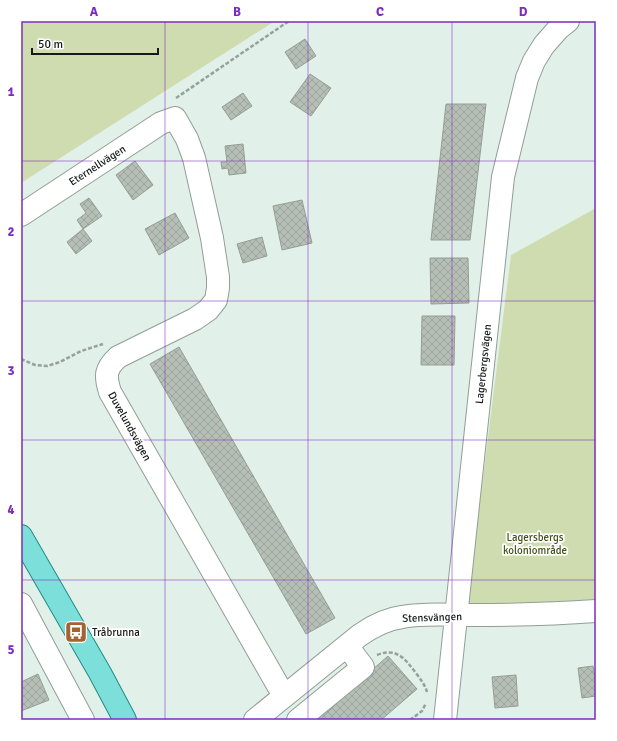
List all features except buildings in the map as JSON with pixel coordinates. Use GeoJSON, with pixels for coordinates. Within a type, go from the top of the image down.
{"type":"FeatureCollection","features":[{"type":"Feature","properties":{"kind":"main road"},"geometry":{"type":"LineString","coordinates":[[21,536],[100,673],[125,720]]}},
{"type":"Feature","properties":{"kind":"street","name":"Lagerbergsvägen"},"geometry":{"type":"LineString","coordinates":[[445,720],[503,177],[527,78],[534,61],[560,23]]}},
{"type":"Feature","properties":{"kind":"street","name":"Eternellvägen"},"geometry":{"type":"LineString","coordinates":[[21,215],[161,123],[175,118]]}},
{"type":"Feature","properties":{"kind":"street","name":"Duvelundsvägen"},"geometry":{"type":"LineString","coordinates":[[175,118],[190,146],[200,178],[218,277],[216,300],[208,310],[195,319],[118,356],[110,364],[107,373],[107,382],[110,392],[284,696]]}},
{"type":"Feature","properties":{"kind":"street"},"geometry":{"type":"LineString","coordinates":[[21,604],[83,720]]}},
{"type":"Feature","properties":{"kind":"street","name":"Stensvängen"},"geometry":{"type":"LineString","coordinates":[[255,720],[373,626],[388,620],[402,616],[421,615],[560,614],[596,611]]}},
{"type":"Feature","properties":{"kind":"street"},"geometry":{"type":"LineString","coordinates":[[298,720],[363,667],[347,646]]}},
{"type":"Feature","properties":{"kind":"path"},"geometry":{"type":"LineString","coordinates":[[175,118],[171,110],[175,99],[289,21]]}},
{"type":"Feature","properties":{"kind":"path"},"geometry":{"type":"LineString","coordinates":[[21,359],[35,365],[47,366],[107,342]]}},
{"type":"Feature","properties":{"kind":"path"},"geometry":{"type":"LineString","coordinates":[[363,667],[375,656],[381,653],[393,653],[400,655],[406,660],[426,686],[428,694],[426,704],[422,711],[410,720]]}},
{"type":"Feature","properties":{"kind":"green space"},"geometry":{"type":"Polygon","coordinates":[[[21,21],[275,21],[21,183],[21,21]]]}},
{"type":"Feature","properties":{"kind":"green space","name":"Lagersbergs koloniområde"},"geometry":{"type":"Polygon","coordinates":[[[596,208],[596,599],[527,605],[467,604],[511,255],[596,208]]]}},
{"type":"Feature","properties":{"kind":"place","name":"Tråbrunna"},"geometry":{"type":"Point","coordinates":[76,632]}}]}
